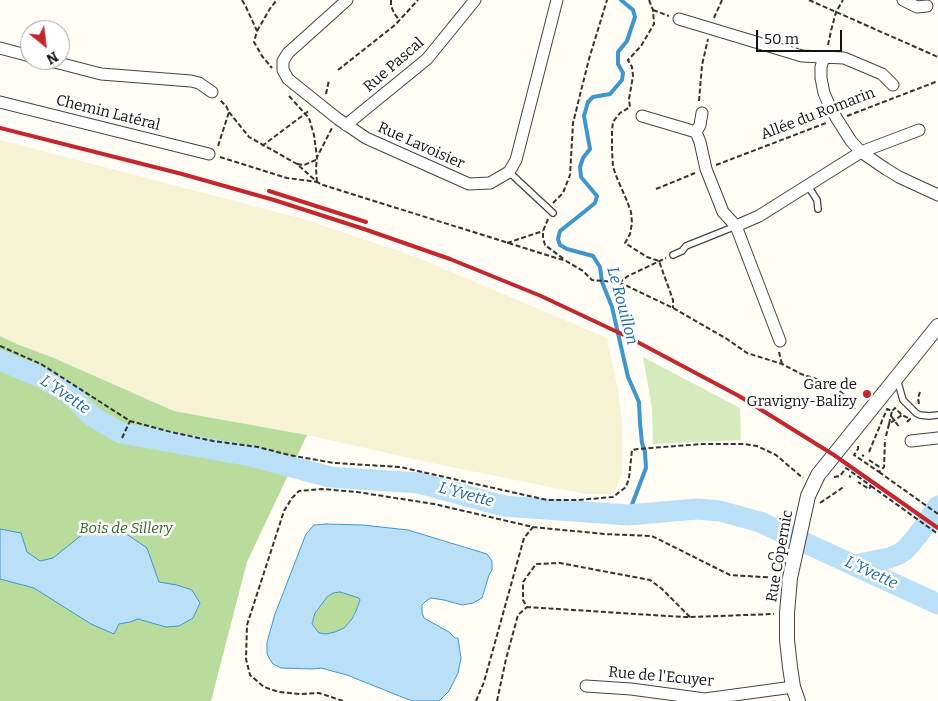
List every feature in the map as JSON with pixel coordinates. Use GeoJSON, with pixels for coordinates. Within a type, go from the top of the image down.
{"type":"FeatureCollection","features":[{"type":"Feature","properties":{"kind":"street"},"geometry":{"type":"LineString","coordinates":[[283,70],[283,61],[288,53],[347,0]]}},
{"type":"Feature","properties":{"kind":"street","name":"Rue Pascal"},"geometry":{"type":"LineString","coordinates":[[342,122],[427,59],[475,0]]}},
{"type":"Feature","properties":{"kind":"street"},"geometry":{"type":"LineString","coordinates":[[510,172],[516,160],[557,0]]}},
{"type":"Feature","properties":{"kind":"street"},"geometry":{"type":"LineString","coordinates":[[903,0],[917,6],[927,6]]}},
{"type":"Feature","properties":{"kind":"street"},"geometry":{"type":"LineString","coordinates":[[679,19],[802,56],[844,58],[882,74],[893,85]]}},
{"type":"Feature","properties":{"kind":"street"},"geometry":{"type":"LineString","coordinates":[[0,48],[20,53]]}},
{"type":"Feature","properties":{"kind":"street"},"geometry":{"type":"LineString","coordinates":[[824,57],[821,66],[824,93],[836,119],[851,141],[861,152],[886,170],[938,194]]}},
{"type":"Feature","properties":{"kind":"street"},"geometry":{"type":"LineString","coordinates":[[70,66],[101,74],[191,81],[199,83],[212,92]]}},
{"type":"Feature","properties":{"kind":"street","name":"Rue Lavoisier"},"geometry":{"type":"LineString","coordinates":[[283,70],[288,79],[342,122],[366,138],[469,184],[490,183],[510,172]]}},
{"type":"Feature","properties":{"kind":"street","name":"Chemin Latéral"},"geometry":{"type":"LineString","coordinates":[[0,102],[212,155]]}},
{"type":"Feature","properties":{"kind":"street"},"geometry":{"type":"LineString","coordinates":[[702,113],[696,132],[706,169],[723,212],[736,226],[780,341]]}},
{"type":"Feature","properties":{"kind":"street"},"geometry":{"type":"LineString","coordinates":[[642,116],[696,132]]}},
{"type":"Feature","properties":{"kind":"street"},"geometry":{"type":"LineString","coordinates":[[736,226],[759,216],[861,152],[919,130]]}},
{"type":"Feature","properties":{"kind":"street","name":"Rue Copernic"},"geometry":{"type":"LineString","coordinates":[[798,701],[793,687],[787,640],[786,613],[790,578],[808,496],[818,475],[834,454],[938,326]]}},
{"type":"Feature","properties":{"kind":"street"},"geometry":{"type":"LineString","coordinates":[[911,440],[938,438]]}},
{"type":"Feature","properties":{"kind":"street","name":"Rue de l'Ecuyer"},"geometry":{"type":"LineString","coordinates":[[586,686],[631,689],[705,699],[793,687]]}},
{"type":"Feature","properties":{"kind":"lane"},"geometry":{"type":"LineString","coordinates":[[510,172],[552,212]]}},
{"type":"Feature","properties":{"kind":"lane"},"geometry":{"type":"LineString","coordinates":[[808,186],[817,200],[818,209]]}},
{"type":"Feature","properties":{"kind":"lane"},"geometry":{"type":"LineString","coordinates":[[673,255],[682,251],[686,246],[736,226]]}},
{"type":"Feature","properties":{"kind":"lane"},"geometry":{"type":"LineString","coordinates":[[897,377],[903,400],[916,413],[929,416],[938,414]]}},
{"type":"Feature","properties":{"kind":"lane"},"geometry":{"type":"LineString","coordinates":[[772,556],[794,559]]}},
{"type":"Feature","properties":{"kind":"path"},"geometry":{"type":"LineString","coordinates":[[242,0],[257,31]]}},
{"type":"Feature","properties":{"kind":"path"},"geometry":{"type":"LineString","coordinates":[[277,0],[257,31],[254,42],[268,65],[276,71],[283,70]]}},
{"type":"Feature","properties":{"kind":"path"},"geometry":{"type":"LineString","coordinates":[[391,0],[394,13],[400,20]]}},
{"type":"Feature","properties":{"kind":"path"},"geometry":{"type":"LineString","coordinates":[[338,70],[400,20],[418,0]]}},
{"type":"Feature","properties":{"kind":"path"},"geometry":{"type":"LineString","coordinates":[[607,0],[589,59],[573,123],[570,175],[563,192],[551,206],[552,212],[543,231],[545,245],[583,271],[592,280],[619,283],[673,308],[727,338],[747,353],[782,364],[801,374],[833,384],[857,411],[865,417]]}},
{"type":"Feature","properties":{"kind":"path"},"geometry":{"type":"LineString","coordinates":[[649,0],[653,10],[654,24],[641,46],[628,60],[632,67],[633,76],[629,99],[630,107],[620,113],[613,122],[612,150],[616,178],[631,212],[632,223],[626,243],[647,257],[659,261]]}},
{"type":"Feature","properties":{"kind":"path"},"geometry":{"type":"LineString","coordinates":[[702,113],[698,106],[702,65],[710,28],[722,0]]}},
{"type":"Feature","properties":{"kind":"path"},"geometry":{"type":"LineString","coordinates":[[809,0],[938,57]]}},
{"type":"Feature","properties":{"kind":"path"},"geometry":{"type":"LineString","coordinates":[[824,57],[828,50],[830,31],[836,12],[843,0]]}},
{"type":"Feature","properties":{"kind":"path"},"geometry":{"type":"LineString","coordinates":[[653,10],[679,19]]}},
{"type":"Feature","properties":{"kind":"path"},"geometry":{"type":"LineString","coordinates":[[262,146],[326,96],[329,80]]}},
{"type":"Feature","properties":{"kind":"path","name":"Allée du Romarin"},"geometry":{"type":"LineString","coordinates":[[656,189],[938,81]]}},
{"type":"Feature","properties":{"kind":"path"},"geometry":{"type":"LineString","coordinates":[[212,92],[226,106],[248,137],[297,164],[323,185],[566,261]]}},
{"type":"Feature","properties":{"kind":"path"},"geometry":{"type":"LineString","coordinates":[[286,93],[311,122],[317,158],[317,182]]}},
{"type":"Feature","properties":{"kind":"path"},"geometry":{"type":"LineString","coordinates":[[229,112],[212,155],[287,178],[317,182]]}},
{"type":"Feature","properties":{"kind":"path"},"geometry":{"type":"LineString","coordinates":[[297,164],[304,165],[314,162],[327,136],[342,122]]}},
{"type":"Feature","properties":{"kind":"path"},"geometry":{"type":"LineString","coordinates":[[507,243],[543,231]]}},
{"type":"Feature","properties":{"kind":"path"},"geometry":{"type":"LineString","coordinates":[[619,283],[628,276],[673,255]]}},
{"type":"Feature","properties":{"kind":"path"},"geometry":{"type":"LineString","coordinates":[[659,261],[673,300],[673,308]]}},
{"type":"Feature","properties":{"kind":"path"},"geometry":{"type":"LineString","coordinates":[[0,346],[41,364],[130,421],[213,441],[258,447],[334,463],[400,467],[547,500],[613,497],[626,487],[629,478],[632,450],[702,444],[744,444],[766,449],[776,455],[812,486]]}},
{"type":"Feature","properties":{"kind":"path"},"geometry":{"type":"LineString","coordinates":[[920,392],[918,398],[921,408]]}},
{"type":"Feature","properties":{"kind":"path"},"geometry":{"type":"LineString","coordinates":[[869,452],[886,411],[892,411],[895,408],[910,419],[907,422]]}},
{"type":"Feature","properties":{"kind":"path"},"geometry":{"type":"LineString","coordinates":[[879,472],[884,467],[886,438],[892,411]]}},
{"type":"Feature","properties":{"kind":"path"},"geometry":{"type":"LineString","coordinates":[[889,424],[902,414]]}},
{"type":"Feature","properties":{"kind":"path"},"geometry":{"type":"LineString","coordinates":[[891,416],[900,428]]}},
{"type":"Feature","properties":{"kind":"path"},"geometry":{"type":"LineString","coordinates":[[122,438],[130,421]]}},
{"type":"Feature","properties":{"kind":"path"},"geometry":{"type":"LineString","coordinates":[[856,440],[858,449],[854,455],[938,514]]}},
{"type":"Feature","properties":{"kind":"path"},"geometry":{"type":"LineString","coordinates":[[869,460],[882,469]]}},
{"type":"Feature","properties":{"kind":"path"},"geometry":{"type":"LineString","coordinates":[[833,478],[840,476],[846,468],[938,534]]}},
{"type":"Feature","properties":{"kind":"path"},"geometry":{"type":"LineString","coordinates":[[858,482],[869,489],[871,486]]}},
{"type":"Feature","properties":{"kind":"path"},"geometry":{"type":"LineString","coordinates":[[819,503],[845,486]]}},
{"type":"Feature","properties":{"kind":"path"},"geometry":{"type":"LineString","coordinates":[[343,701],[319,693],[279,692],[264,687],[250,675],[246,659],[247,625],[284,511],[299,491],[322,489],[357,492],[434,504],[533,527],[604,534],[652,536],[730,575],[790,578]]}},
{"type":"Feature","properties":{"kind":"path"},"geometry":{"type":"LineString","coordinates":[[476,701],[484,682],[524,538],[533,527]]}},
{"type":"Feature","properties":{"kind":"path"},"geometry":{"type":"LineString","coordinates":[[527,607],[523,600],[523,582],[536,564],[560,563],[650,580],[662,589],[690,617]]}},
{"type":"Feature","properties":{"kind":"path"},"geometry":{"type":"LineString","coordinates":[[497,701],[518,615],[527,607],[690,617],[786,613]]}},
{"type":"Feature","properties":{"kind":"shaded area"},"geometry":{"type":"Polygon","coordinates":[[[0,140],[304,219],[416,257],[607,338],[622,419],[622,473],[613,494],[585,494],[441,465],[307,435],[174,411],[0,336],[0,140]]]}},
{"type":"Feature","properties":{"kind":"green space","name":"Bois de Sillery"},"geometry":{"type":"Polygon","coordinates":[[[0,336],[174,411],[307,435],[247,562],[211,701],[0,701],[0,336]]]}},
{"type":"Feature","properties":{"kind":"green space"},"geometry":{"type":"Polygon","coordinates":[[[643,357],[740,408],[741,440],[653,444],[652,408],[643,357]]]}},
{"type":"Feature","properties":{"kind":"green space"},"geometry":{"type":"Polygon","coordinates":[[[340,592],[360,600],[352,619],[344,628],[335,632],[319,633],[312,624],[315,613],[327,597],[333,593],[340,592]]]}},
{"type":"Feature","properties":{"kind":"water"},"geometry":{"type":"Polygon","coordinates":[[[314,525],[363,525],[408,530],[487,554],[492,561],[492,570],[482,598],[473,603],[462,605],[431,598],[422,605],[424,618],[449,632],[455,638],[458,638],[461,658],[458,673],[449,691],[439,701],[412,701],[347,675],[321,668],[281,668],[273,664],[267,653],[267,642],[275,614],[306,534],[314,525]],[[340,592],[333,593],[327,597],[315,613],[312,624],[319,633],[326,634],[344,628],[356,611],[359,598],[340,592]]]}},
{"type":"Feature","properties":{"kind":"water"},"geometry":{"type":"Polygon","coordinates":[[[0,529],[21,533],[27,552],[40,561],[53,558],[83,534],[103,529],[125,533],[147,548],[159,582],[192,590],[200,603],[193,618],[179,626],[166,627],[138,619],[119,624],[114,634],[91,624],[34,588],[0,579],[0,529]]]}},
{"type":"Feature","properties":{"kind":"waterway","name":"Le Rouillon"},"geometry":{"type":"LineString","coordinates":[[621,0],[633,10],[635,17],[627,41],[618,52],[618,64],[623,73],[622,80],[610,94],[593,97],[588,102],[584,116],[590,149],[583,158],[580,167],[581,177],[597,196],[595,203],[560,231],[558,239],[560,245],[567,249],[593,256],[600,267],[602,282],[612,307],[628,377],[639,402],[646,468],[628,515]]}},
{"type":"Feature","properties":{"kind":"waterway","name":"L'Yvette"},"geometry":{"type":"LineString","coordinates":[[0,360],[43,378],[71,395],[93,417],[121,433],[251,456],[330,477],[419,483],[504,506],[628,515],[697,509],[720,511],[760,522],[938,604]]}},
{"type":"Feature","properties":{"kind":"waterway"},"geometry":{"type":"LineString","coordinates":[[855,565],[899,554],[918,535],[938,506]]}},
{"type":"Feature","properties":{"kind":"railway"},"geometry":{"type":"LineString","coordinates":[[0,128],[182,174],[274,200],[450,259],[541,296],[628,337],[739,396],[834,455],[938,528]]}},
{"type":"Feature","properties":{"kind":"railway"},"geometry":{"type":"LineString","coordinates":[[269,191],[366,222]]}},
{"type":"Feature","properties":{"kind":"place","name":"Gare de Gravigny-Balizy"},"geometry":{"type":"Point","coordinates":[867,394]}}]}
